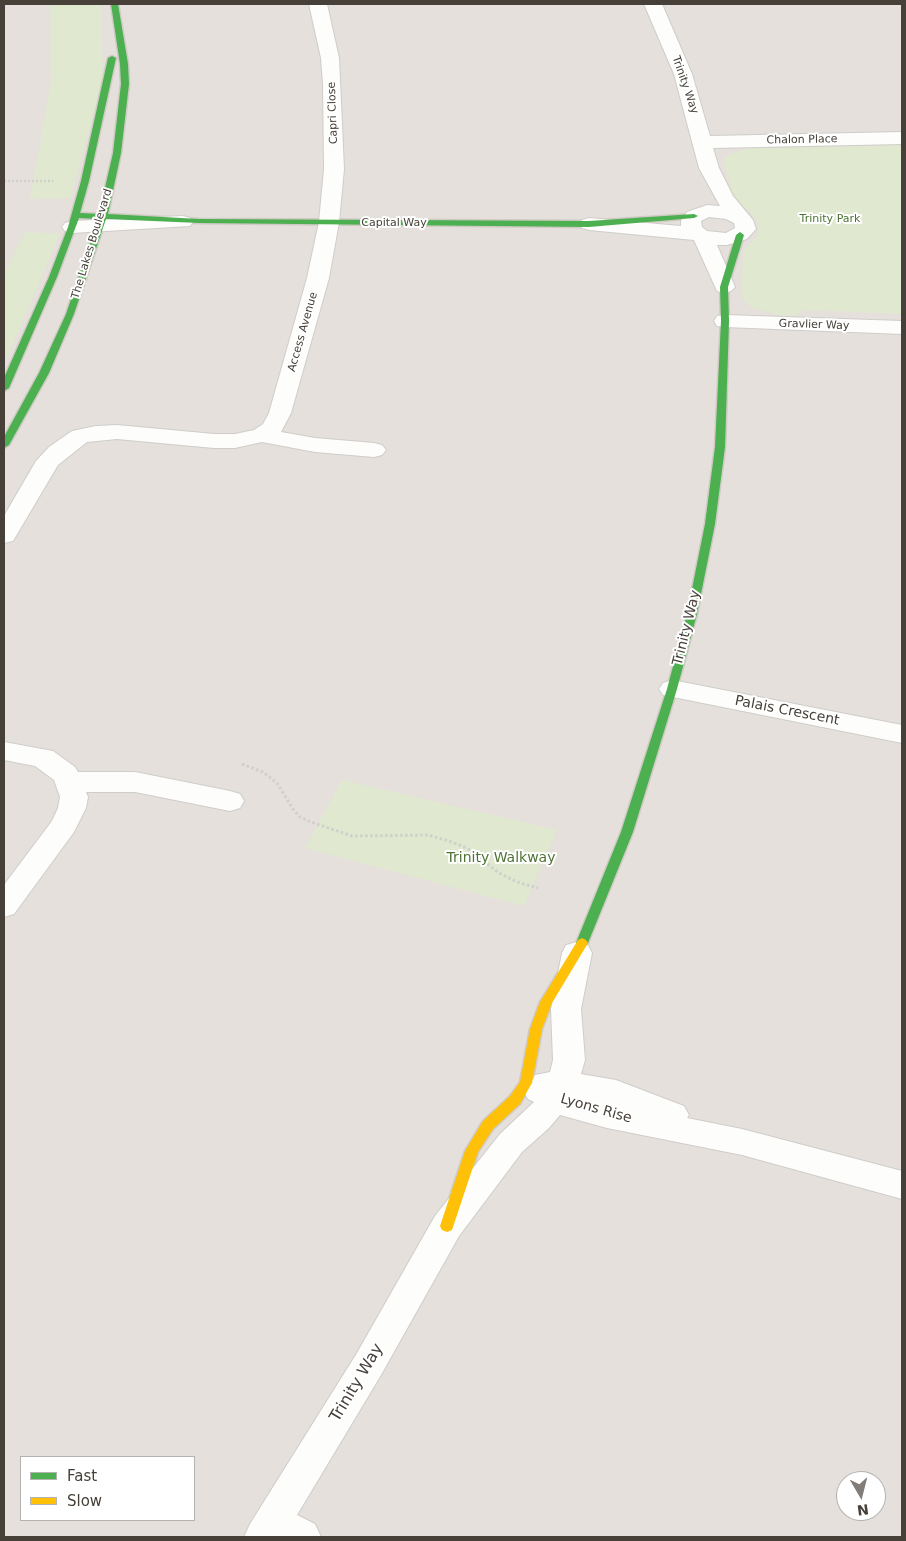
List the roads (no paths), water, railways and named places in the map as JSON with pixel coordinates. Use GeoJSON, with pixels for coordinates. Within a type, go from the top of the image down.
{"type":"FeatureCollection","features":[{"type":"Feature","properties":{"kind":"street","name":"The Lakes Boulevard"},"geometry":{"type":"LineString","coordinates":[[4,445],[44,373],[66,323],[101,221],[117,153],[122,118],[124,64],[114,4]]}},
{"type":"Feature","properties":{"kind":"street","name":"Capri Close"},"geometry":{"type":"LineString","coordinates":[[318,4],[330,58],[332,84],[334,169],[329,222]]}},
{"type":"Feature","properties":{"kind":"street","name":"Trinity Way"},"geometry":{"type":"LineString","coordinates":[[448,1226],[472,1152],[488,1125],[515,1100],[526,1083],[536,1029],[546,1002],[577,953],[597,909],[627,832],[672,689],[692,614],[710,524],[720,447],[725,321],[724,287],[740,226],[709,168],[683,74],[653,4]]}},
{"type":"Feature","properties":{"kind":"street","name":"The Lakes Boulevard"},"geometry":{"type":"LineString","coordinates":[[4,388],[53,277],[73,221],[85,181],[117,29]]}},
{"type":"Feature","properties":{"kind":"street","name":"Chalon Place"},"geometry":{"type":"LineString","coordinates":[[703,142],[902,138]]}},
{"type":"Feature","properties":{"kind":"street","name":"Trinity Way"},"geometry":{"type":"LineString","coordinates":[[709,168],[701,199],[698,225],[724,287]]}},
{"type":"Feature","properties":{"kind":"street"},"geometry":{"type":"LineString","coordinates":[[716,211],[740,226],[719,240],[698,225],[716,211]]}},
{"type":"Feature","properties":{"kind":"street","name":"Capital Way"},"geometry":{"type":"LineString","coordinates":[[73,221],[698,225]]}},
{"type":"Feature","properties":{"kind":"street","name":"Access Avenue"},"geometry":{"type":"LineString","coordinates":[[262,435],[272,428],[280,413],[318,278],[329,222]]}},
{"type":"Feature","properties":{"kind":"street","name":"Gravlier Way"},"geometry":{"type":"LineString","coordinates":[[725,321],[902,328]]}},
{"type":"Feature","properties":{"kind":"street"},"geometry":{"type":"LineString","coordinates":[[4,536],[48,461],[66,444],[80,436],[117,432],[214,442],[235,441],[262,435],[315,445],[374,450]]}},
{"type":"Feature","properties":{"kind":"street","name":"Palais Crescent"},"geometry":{"type":"LineString","coordinates":[[672,689],[902,734]]}},
{"type":"Feature","properties":{"kind":"street"},"geometry":{"type":"LineString","coordinates":[[4,751],[43,758],[65,774],[74,797],[72,808],[64,825],[4,906]]}},
{"type":"Feature","properties":{"kind":"street"},"geometry":{"type":"LineString","coordinates":[[69,782],[135,782],[230,800]]}},
{"type":"Feature","properties":{"kind":"street","name":"Trinity Way"},"geometry":{"type":"LineString","coordinates":[[280,1532],[369,1364],[448,1226],[511,1143],[538,1119],[560,1092],[569,1060],[566,1009],[577,953]]}},
{"type":"Feature","properties":{"kind":"street","name":"Lyons Rise"},"geometry":{"type":"LineString","coordinates":[[526,1083],[560,1092],[568,1105],[613,1117],[742,1142],[902,1185]]}},
{"type":"Feature","properties":{"kind":"park label","name":"Trinity Park"},"geometry":{"type":"Point","coordinates":[830,219]}},
{"type":"Feature","properties":{"kind":"park label","name":"Trinity Walkway"},"geometry":{"type":"Point","coordinates":[501,858]}}]}
